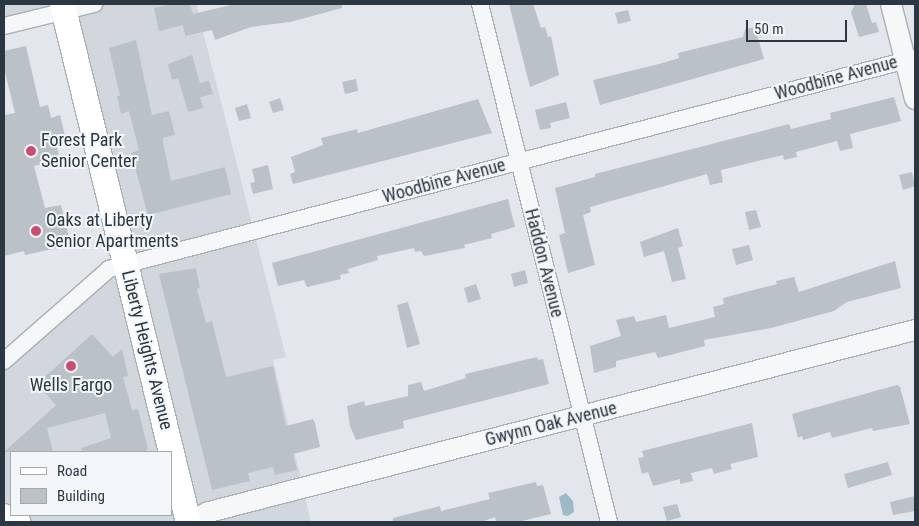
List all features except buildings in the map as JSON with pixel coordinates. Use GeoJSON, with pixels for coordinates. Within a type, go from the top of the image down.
{"type":"FeatureCollection","features":[{"type":"Feature","properties":{"kind":"main road","name":"Liberty Heights Avenue"},"geometry":{"type":"LineString","coordinates":[[63,7],[171,451]]}},
{"type":"Feature","properties":{"kind":"main road","name":"Liberty Heights Avenue"},"geometry":{"type":"LineString","coordinates":[[172,455],[188,522]]}},
{"type":"Feature","properties":{"kind":"main road"},"geometry":{"type":"LineString","coordinates":[[4,515],[20,522]]}},
{"type":"Feature","properties":{"kind":"street"},"geometry":{"type":"LineString","coordinates":[[4,26],[63,7],[94,4]]}},
{"type":"Feature","properties":{"kind":"street","name":"Haddon Avenue"},"geometry":{"type":"LineString","coordinates":[[480,4],[609,522]]}},
{"type":"Feature","properties":{"kind":"street"},"geometry":{"type":"LineString","coordinates":[[891,4],[910,59],[915,99]]}},
{"type":"Feature","properties":{"kind":"street","name":"Woodbine Avenue"},"geometry":{"type":"LineString","coordinates":[[4,361],[104,272],[126,264],[910,59]]}},
{"type":"Feature","properties":{"kind":"street","name":"Gwynn Oak Avenue"},"geometry":{"type":"LineString","coordinates":[[217,522],[915,330]]}},
{"type":"Feature","properties":{"kind":"street","name":"Gwynn Oak Avenue"},"geometry":{"type":"LineString","coordinates":[[188,522],[209,512],[915,343]]}},
{"type":"Feature","properties":{"kind":"shaded area"},"geometry":{"type":"Polygon","coordinates":[[[4,4],[196,4],[286,357],[273,360],[311,522],[4,522],[4,362],[126,262],[65,14],[4,29],[4,4]]]}},
{"type":"Feature","properties":{"kind":"water"},"geometry":{"type":"Polygon","coordinates":[[[566,493],[573,501],[574,512],[568,516],[563,515],[559,497],[566,493]]]}},
{"type":"Feature","properties":{"kind":"place","name":"Forest Park Senior Center"},"geometry":{"type":"Point","coordinates":[31,151]}},
{"type":"Feature","properties":{"kind":"place","name":"Oaks at Liberty Senior Apartments"},"geometry":{"type":"Point","coordinates":[36,231]}},
{"type":"Feature","properties":{"kind":"place","name":"Wells Fargo"},"geometry":{"type":"Point","coordinates":[71,366]}}]}
